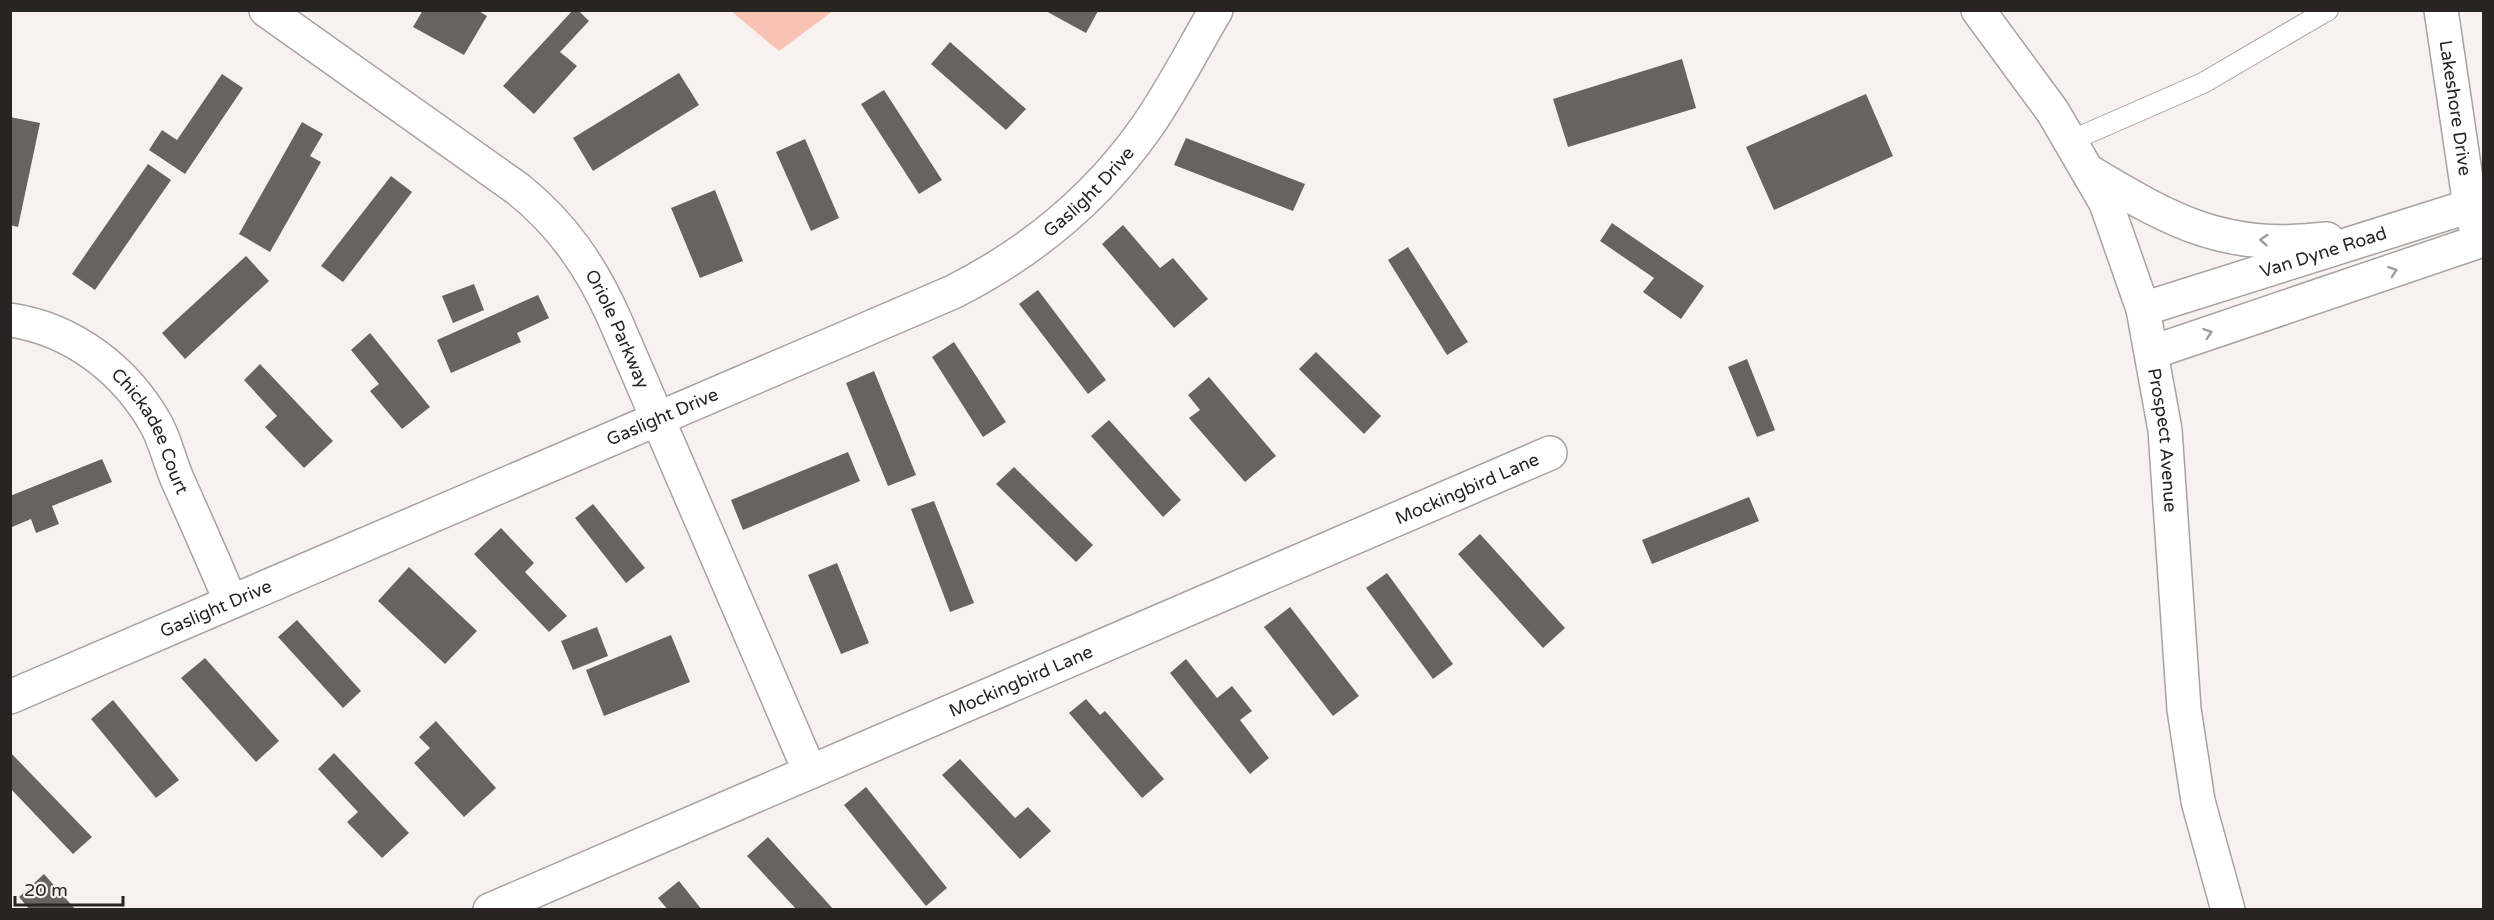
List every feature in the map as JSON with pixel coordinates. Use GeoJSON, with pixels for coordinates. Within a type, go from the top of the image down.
{"type":"FeatureCollection","features":[{"type":"Feature","properties":{"kind":"street","name":"Oriole Parkway"},"geometry":{"type":"LineString","coordinates":[[266,10],[506,179],[555,222],[585,261],[602,290],[810,772]]}},
{"type":"Feature","properties":{"kind":"street","name":"Gaslight Drive"},"geometry":{"type":"LineString","coordinates":[[10,697],[953,291],[1023,252],[1085,201],[1123,159],[1164,100],[1216,10]]}},
{"type":"Feature","properties":{"kind":"street","name":"Prospect Avenue"},"geometry":{"type":"LineString","coordinates":[[1978,10],[2027,74],[2106,203],[2143,309],[2153,352],[2166,441],[2184,709],[2198,801],[2228,909]]}},
{"type":"Feature","properties":{"kind":"street","name":"Lakeshore Drive"},"geometry":{"type":"LineString","coordinates":[[2441,10],[2470,206]]}},
{"type":"Feature","properties":{"kind":"street"},"geometry":{"type":"LineString","coordinates":[[2087,170],[2145,206],[2208,232],[2234,238],[2289,242],[2406,227]]}},
{"type":"Feature","properties":{"kind":"street","name":"Van Dyne Road"},"geometry":{"type":"LineString","coordinates":[[2143,309],[2470,206],[2482,244],[2153,352]]}},
{"type":"Feature","properties":{"kind":"street","name":"Chickadee Court"},"geometry":{"type":"LineString","coordinates":[[10,320],[50,330],[79,344],[118,374],[140,399],[164,441],[174,473],[231,602]]}},
{"type":"Feature","properties":{"kind":"street","name":"Mockingbird Lane"},"geometry":{"type":"LineString","coordinates":[[490,909],[1550,453]]}},
{"type":"Feature","properties":{"kind":"lane"},"geometry":{"type":"LineString","coordinates":[[2070,141],[2203,83],[2328,10]]}},
{"type":"Feature","properties":{"kind":"shaded area"},"geometry":{"type":"Polygon","coordinates":[[[731,11],[833,11],[779,51],[731,11]]]}},
{"type":"Feature","properties":{"kind":"building"},"geometry":{"type":"Polygon","coordinates":[[[423,10],[477,10],[487,16],[464,55],[413,27],[423,10]]]}},
{"type":"Feature","properties":{"kind":"building"},"geometry":{"type":"Polygon","coordinates":[[[573,10],[578,10],[589,21],[560,52],[577,66],[534,114],[503,86],[573,10]]]}},
{"type":"Feature","properties":{"kind":"building"},"geometry":{"type":"Polygon","coordinates":[[[1044,10],[1097,10],[1098,11],[1086,33],[1044,10]]]}},
{"type":"Feature","properties":{"kind":"building"},"geometry":{"type":"Polygon","coordinates":[[[950,42],[1026,109],[1006,130],[931,64],[950,42]]]}},
{"type":"Feature","properties":{"kind":"building"},"geometry":{"type":"Polygon","coordinates":[[[1682,59],[1696,108],[1568,147],[1553,99],[1682,59]]]}},
{"type":"Feature","properties":{"kind":"building"},"geometry":{"type":"Polygon","coordinates":[[[679,73],[699,105],[593,171],[573,138],[679,73]]]}},
{"type":"Feature","properties":{"kind":"building"},"geometry":{"type":"Polygon","coordinates":[[[222,74],[243,88],[185,174],[149,150],[162,130],[177,140],[222,74]]]}},
{"type":"Feature","properties":{"kind":"building"},"geometry":{"type":"Polygon","coordinates":[[[884,90],[942,180],[919,194],[861,104],[884,90]]]}},
{"type":"Feature","properties":{"kind":"building"},"geometry":{"type":"Polygon","coordinates":[[[1866,94],[1893,156],[1774,210],[1746,147],[1866,94]]]}},
{"type":"Feature","properties":{"kind":"building"},"geometry":{"type":"Polygon","coordinates":[[[10,117],[40,123],[18,227],[10,225],[10,117]]]}},
{"type":"Feature","properties":{"kind":"building"},"geometry":{"type":"Polygon","coordinates":[[[302,122],[323,134],[310,156],[321,162],[270,252],[239,234],[302,122]]]}},
{"type":"Feature","properties":{"kind":"building"},"geometry":{"type":"Polygon","coordinates":[[[1186,138],[1305,184],[1293,211],[1174,165],[1186,138]]]}},
{"type":"Feature","properties":{"kind":"building"},"geometry":{"type":"Polygon","coordinates":[[[805,139],[839,218],[811,231],[776,152],[805,139]]]}},
{"type":"Feature","properties":{"kind":"building"},"geometry":{"type":"Polygon","coordinates":[[[148,164],[171,180],[95,290],[72,274],[148,164]]]}},
{"type":"Feature","properties":{"kind":"building"},"geometry":{"type":"Polygon","coordinates":[[[391,176],[412,192],[343,282],[321,266],[391,176]]]}},
{"type":"Feature","properties":{"kind":"building"},"geometry":{"type":"Polygon","coordinates":[[[715,190],[743,261],[700,278],[671,208],[715,190]]]}},
{"type":"Feature","properties":{"kind":"building"},"geometry":{"type":"Polygon","coordinates":[[[1612,223],[1704,286],[1681,319],[1643,292],[1654,278],[1600,241],[1612,223]]]}},
{"type":"Feature","properties":{"kind":"building"},"geometry":{"type":"Polygon","coordinates":[[[1123,225],[1160,268],[1173,258],[1208,299],[1174,328],[1102,244],[1123,225]]]}},
{"type":"Feature","properties":{"kind":"building"},"geometry":{"type":"Polygon","coordinates":[[[1408,247],[1468,342],[1447,355],[1388,260],[1408,247]]]}},
{"type":"Feature","properties":{"kind":"building"},"geometry":{"type":"Polygon","coordinates":[[[246,256],[269,281],[185,359],[162,333],[246,256]]]}},
{"type":"Feature","properties":{"kind":"building"},"geometry":{"type":"Polygon","coordinates":[[[474,284],[484,310],[453,323],[442,296],[474,284]]]}},
{"type":"Feature","properties":{"kind":"building"},"geometry":{"type":"Polygon","coordinates":[[[1038,290],[1106,380],[1088,394],[1019,304],[1038,290]]]}},
{"type":"Feature","properties":{"kind":"building"},"geometry":{"type":"Polygon","coordinates":[[[538,295],[549,318],[517,333],[521,342],[451,373],[437,340],[538,295]]]}},
{"type":"Feature","properties":{"kind":"building"},"geometry":{"type":"Polygon","coordinates":[[[370,333],[430,407],[402,429],[370,391],[379,384],[351,350],[370,333]]]}},
{"type":"Feature","properties":{"kind":"building"},"geometry":{"type":"Polygon","coordinates":[[[954,342],[1006,422],[983,437],[932,357],[954,342]]]}},
{"type":"Feature","properties":{"kind":"building"},"geometry":{"type":"Polygon","coordinates":[[[1316,352],[1381,416],[1364,434],[1299,369],[1316,352]]]}},
{"type":"Feature","properties":{"kind":"building"},"geometry":{"type":"Polygon","coordinates":[[[1747,359],[1775,430],[1757,437],[1728,367],[1747,359]]]}},
{"type":"Feature","properties":{"kind":"building"},"geometry":{"type":"Polygon","coordinates":[[[260,364],[333,441],[304,468],[265,427],[277,416],[244,380],[260,364]]]}},
{"type":"Feature","properties":{"kind":"building"},"geometry":{"type":"Polygon","coordinates":[[[874,371],[916,475],[888,486],[846,383],[874,371]]]}},
{"type":"Feature","properties":{"kind":"building"},"geometry":{"type":"Polygon","coordinates":[[[1209,377],[1276,456],[1245,482],[1189,418],[1200,410],[1188,395],[1209,377]]]}},
{"type":"Feature","properties":{"kind":"building"},"geometry":{"type":"Polygon","coordinates":[[[1109,420],[1181,500],[1163,517],[1091,436],[1109,420]]]}},
{"type":"Feature","properties":{"kind":"building"},"geometry":{"type":"Polygon","coordinates":[[[848,452],[860,481],[743,530],[731,500],[848,452]]]}},
{"type":"Feature","properties":{"kind":"building"},"geometry":{"type":"Polygon","coordinates":[[[102,459],[112,482],[52,506],[59,524],[36,533],[31,519],[12,527],[10,496],[102,459]]]}},
{"type":"Feature","properties":{"kind":"building"},"geometry":{"type":"Polygon","coordinates":[[[1014,467],[1093,545],[1076,562],[996,484],[1014,467]]]}},
{"type":"Feature","properties":{"kind":"building"},"geometry":{"type":"Polygon","coordinates":[[[1749,497],[1759,521],[1652,564],[1642,540],[1749,497]]]}},
{"type":"Feature","properties":{"kind":"building"},"geometry":{"type":"Polygon","coordinates":[[[934,501],[974,603],[950,612],[911,509],[934,501]]]}},
{"type":"Feature","properties":{"kind":"building"},"geometry":{"type":"Polygon","coordinates":[[[593,504],[645,568],[626,583],[575,518],[593,504]]]}},
{"type":"Feature","properties":{"kind":"building"},"geometry":{"type":"Polygon","coordinates":[[[501,528],[534,563],[525,572],[567,616],[549,632],[474,554],[501,528]]]}},
{"type":"Feature","properties":{"kind":"building"},"geometry":{"type":"Polygon","coordinates":[[[1480,534],[1565,628],[1543,648],[1458,554],[1480,534]]]}},
{"type":"Feature","properties":{"kind":"building"},"geometry":{"type":"Polygon","coordinates":[[[837,563],[869,643],[841,654],[808,575],[837,563]]]}},
{"type":"Feature","properties":{"kind":"building"},"geometry":{"type":"Polygon","coordinates":[[[409,567],[477,631],[445,664],[378,601],[409,567]]]}},
{"type":"Feature","properties":{"kind":"building"},"geometry":{"type":"Polygon","coordinates":[[[1387,573],[1453,664],[1433,679],[1366,588],[1387,573]]]}},
{"type":"Feature","properties":{"kind":"building"},"geometry":{"type":"Polygon","coordinates":[[[1290,607],[1359,696],[1333,716],[1264,627],[1290,607]]]}},
{"type":"Feature","properties":{"kind":"building"},"geometry":{"type":"Polygon","coordinates":[[[297,620],[361,691],[343,708],[278,637],[297,620]]]}},
{"type":"Feature","properties":{"kind":"building"},"geometry":{"type":"Polygon","coordinates":[[[597,627],[608,656],[573,670],[561,641],[597,627]]]}},
{"type":"Feature","properties":{"kind":"building"},"geometry":{"type":"Polygon","coordinates":[[[671,635],[690,682],[604,716],[586,670],[671,635]]]}},
{"type":"Feature","properties":{"kind":"building"},"geometry":{"type":"Polygon","coordinates":[[[205,658],[279,741],[256,762],[181,678],[205,658]]]}},
{"type":"Feature","properties":{"kind":"building"},"geometry":{"type":"Polygon","coordinates":[[[1186,659],[1217,698],[1232,686],[1252,711],[1240,720],[1269,758],[1250,774],[1170,673],[1186,659]]]}},
{"type":"Feature","properties":{"kind":"building"},"geometry":{"type":"Polygon","coordinates":[[[1086,699],[1100,715],[1105,711],[1164,779],[1142,798],[1069,713],[1086,699]]]}},
{"type":"Feature","properties":{"kind":"building"},"geometry":{"type":"Polygon","coordinates":[[[113,700],[179,780],[156,798],[91,719],[113,700]]]}},
{"type":"Feature","properties":{"kind":"building"},"geometry":{"type":"Polygon","coordinates":[[[436,721],[496,788],[464,817],[414,763],[430,748],[419,737],[436,721]]]}},
{"type":"Feature","properties":{"kind":"building"},"geometry":{"type":"Polygon","coordinates":[[[10,752],[92,837],[73,854],[10,788],[10,752]]]}},
{"type":"Feature","properties":{"kind":"building"},"geometry":{"type":"Polygon","coordinates":[[[334,753],[409,833],[382,858],[347,822],[358,812],[318,769],[334,753]]]}},
{"type":"Feature","properties":{"kind":"building"},"geometry":{"type":"Polygon","coordinates":[[[960,759],[1015,818],[1028,807],[1051,831],[1020,859],[942,775],[960,759]]]}},
{"type":"Feature","properties":{"kind":"building"},"geometry":{"type":"Polygon","coordinates":[[[866,787],[947,888],[926,906],[844,805],[866,787]]]}},
{"type":"Feature","properties":{"kind":"building"},"geometry":{"type":"Polygon","coordinates":[[[768,837],[834,910],[797,910],[747,856],[768,837]]]}},
{"type":"Feature","properties":{"kind":"building"},"geometry":{"type":"Polygon","coordinates":[[[44,874],[76,910],[30,910],[19,897],[44,874]]]}},
{"type":"Feature","properties":{"kind":"building"},"geometry":{"type":"Polygon","coordinates":[[[679,881],[702,910],[668,910],[658,898],[679,881]]]}}]}
